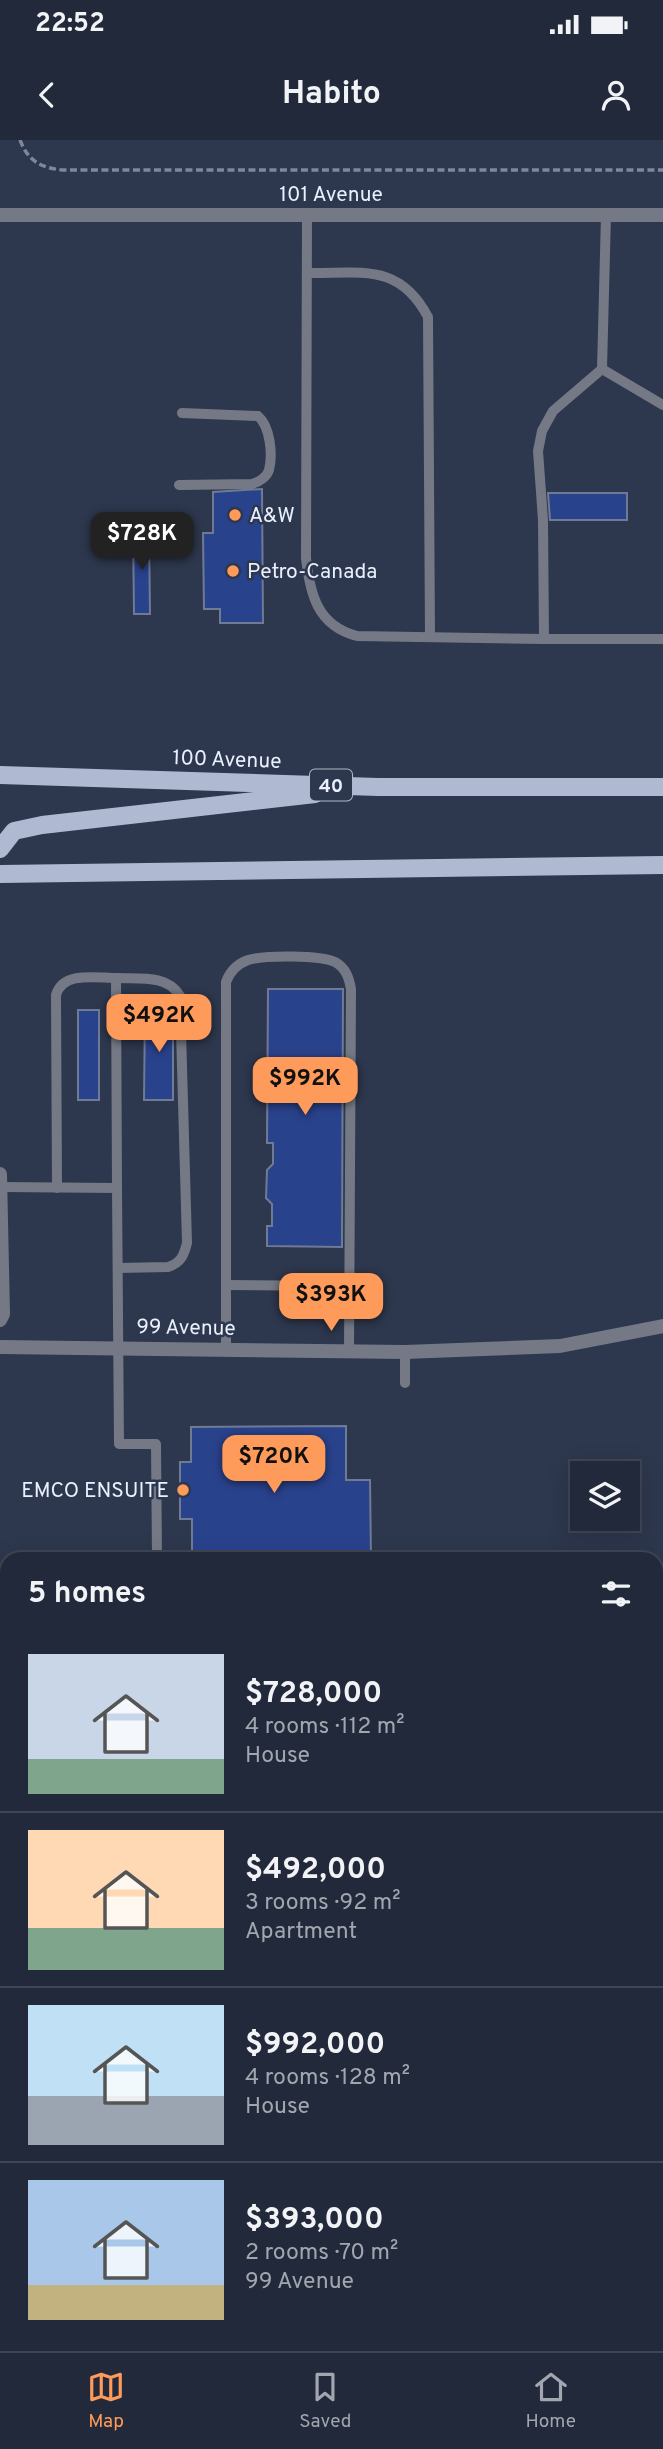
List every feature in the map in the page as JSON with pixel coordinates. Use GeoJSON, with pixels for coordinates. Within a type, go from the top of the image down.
{"type":"FeatureCollection","features":[{"type":"Feature","properties":{"kind":"main road","name":"100 Avenue"},"geometry":{"type":"LineString","coordinates":[[0,775],[378,787],[663,787]]}},
{"type":"Feature","properties":{"kind":"main road"},"geometry":{"type":"LineString","coordinates":[[0,849],[15,831],[42,825],[378,787]]}},
{"type":"Feature","properties":{"kind":"main road"},"geometry":{"type":"LineString","coordinates":[[0,874],[663,865]]}},
{"type":"Feature","properties":{"kind":"street","name":"101 Avenue"},"geometry":{"type":"LineString","coordinates":[[0,215],[663,215]]}},
{"type":"Feature","properties":{"kind":"street"},"geometry":{"type":"LineString","coordinates":[[0,1174],[3,1314],[0,1320]]}},
{"type":"Feature","properties":{"kind":"street","name":"99 Avenue"},"geometry":{"type":"LineString","coordinates":[[0,1347],[405,1352],[560,1346],[663,1326]]}},
{"type":"Feature","properties":{"kind":"lane"},"geometry":{"type":"LineString","coordinates":[[307,215],[306,558],[309,583],[327,621],[341,632],[357,636],[663,639]]}},
{"type":"Feature","properties":{"kind":"lane"},"geometry":{"type":"LineString","coordinates":[[544,639],[543,520],[538,451],[542,431],[552,411],[602,369],[606,215]]}},
{"type":"Feature","properties":{"kind":"lane"},"geometry":{"type":"LineString","coordinates":[[307,273],[381,275],[411,290],[428,317],[430,637]]}},
{"type":"Feature","properties":{"kind":"lane"},"geometry":{"type":"LineString","coordinates":[[602,369],[663,405]]}},
{"type":"Feature","properties":{"kind":"lane"},"geometry":{"type":"LineString","coordinates":[[179,485],[252,484],[260,481],[269,470],[269,433],[265,422],[258,416],[182,413]]}},
{"type":"Feature","properties":{"kind":"lane"},"geometry":{"type":"LineString","coordinates":[[226,1349],[226,982],[230,972],[247,960],[321,958],[335,962],[343,968],[351,989],[349,1351]]}},
{"type":"Feature","properties":{"kind":"lane"},"geometry":{"type":"LineString","coordinates":[[116,978],[119,1444],[156,1444],[157,1552]]}},
{"type":"Feature","properties":{"kind":"lane"},"geometry":{"type":"LineString","coordinates":[[57,1188],[56,995],[59,986],[66,980],[116,978],[170,984],[180,996],[187,1243],[180,1262],[175,1265],[118,1268]]}},
{"type":"Feature","properties":{"kind":"lane"},"geometry":{"type":"LineString","coordinates":[[0,1187],[117,1188]]}},
{"type":"Feature","properties":{"kind":"lane"},"geometry":{"type":"LineString","coordinates":[[226,1285],[349,1286]]}},
{"type":"Feature","properties":{"kind":"lane"},"geometry":{"type":"LineString","coordinates":[[405,1352],[405,1383]]}},
{"type":"Feature","properties":{"kind":"path"},"geometry":{"type":"LineString","coordinates":[[20,140],[26,155],[39,165],[63,170],[663,170]]}},
{"type":"Feature","properties":{"kind":"building","name":"Petro-Canada"},"geometry":{"type":"Polygon","coordinates":[[[262,489],[263,623],[220,623],[220,609],[204,609],[203,533],[213,533],[213,492],[262,489]]]}},
{"type":"Feature","properties":{"kind":"building"},"geometry":{"type":"Polygon","coordinates":[[[548,493],[627,493],[627,520],[550,520],[548,493]]]}},
{"type":"Feature","properties":{"kind":"building"},"geometry":{"type":"Polygon","coordinates":[[[133,529],[149,529],[150,614],[134,614],[133,529]]]}},
{"type":"Feature","properties":{"kind":"building"},"geometry":{"type":"Polygon","coordinates":[[[268,989],[343,989],[342,1247],[267,1246],[267,1226],[272,1226],[272,1204],[266,1198],[267,1170],[273,1164],[273,1143],[267,1143],[268,989]]]}},
{"type":"Feature","properties":{"kind":"building"},"geometry":{"type":"Polygon","coordinates":[[[145,1008],[173,1008],[173,1100],[144,1100],[145,1008]]]}},
{"type":"Feature","properties":{"kind":"building"},"geometry":{"type":"Polygon","coordinates":[[[78,1010],[99,1010],[99,1100],[78,1100],[78,1010]]]}},
{"type":"Feature","properties":{"kind":"building"},"geometry":{"type":"Polygon","coordinates":[[[346,1426],[346,1480],[370,1480],[371,1552],[192,1552],[192,1519],[180,1519],[180,1462],[191,1462],[191,1427],[346,1426]]]}},
{"type":"Feature","properties":{"kind":"place","name":"A&W"},"geometry":{"type":"Point","coordinates":[235,515]}},
{"type":"Feature","properties":{"kind":"place","name":"Petro-Canada"},"geometry":{"type":"Point","coordinates":[233,571]}},
{"type":"Feature","properties":{"kind":"place","name":"EMCO ENSUITE"},"geometry":{"type":"Point","coordinates":[183,1490]}}]}
